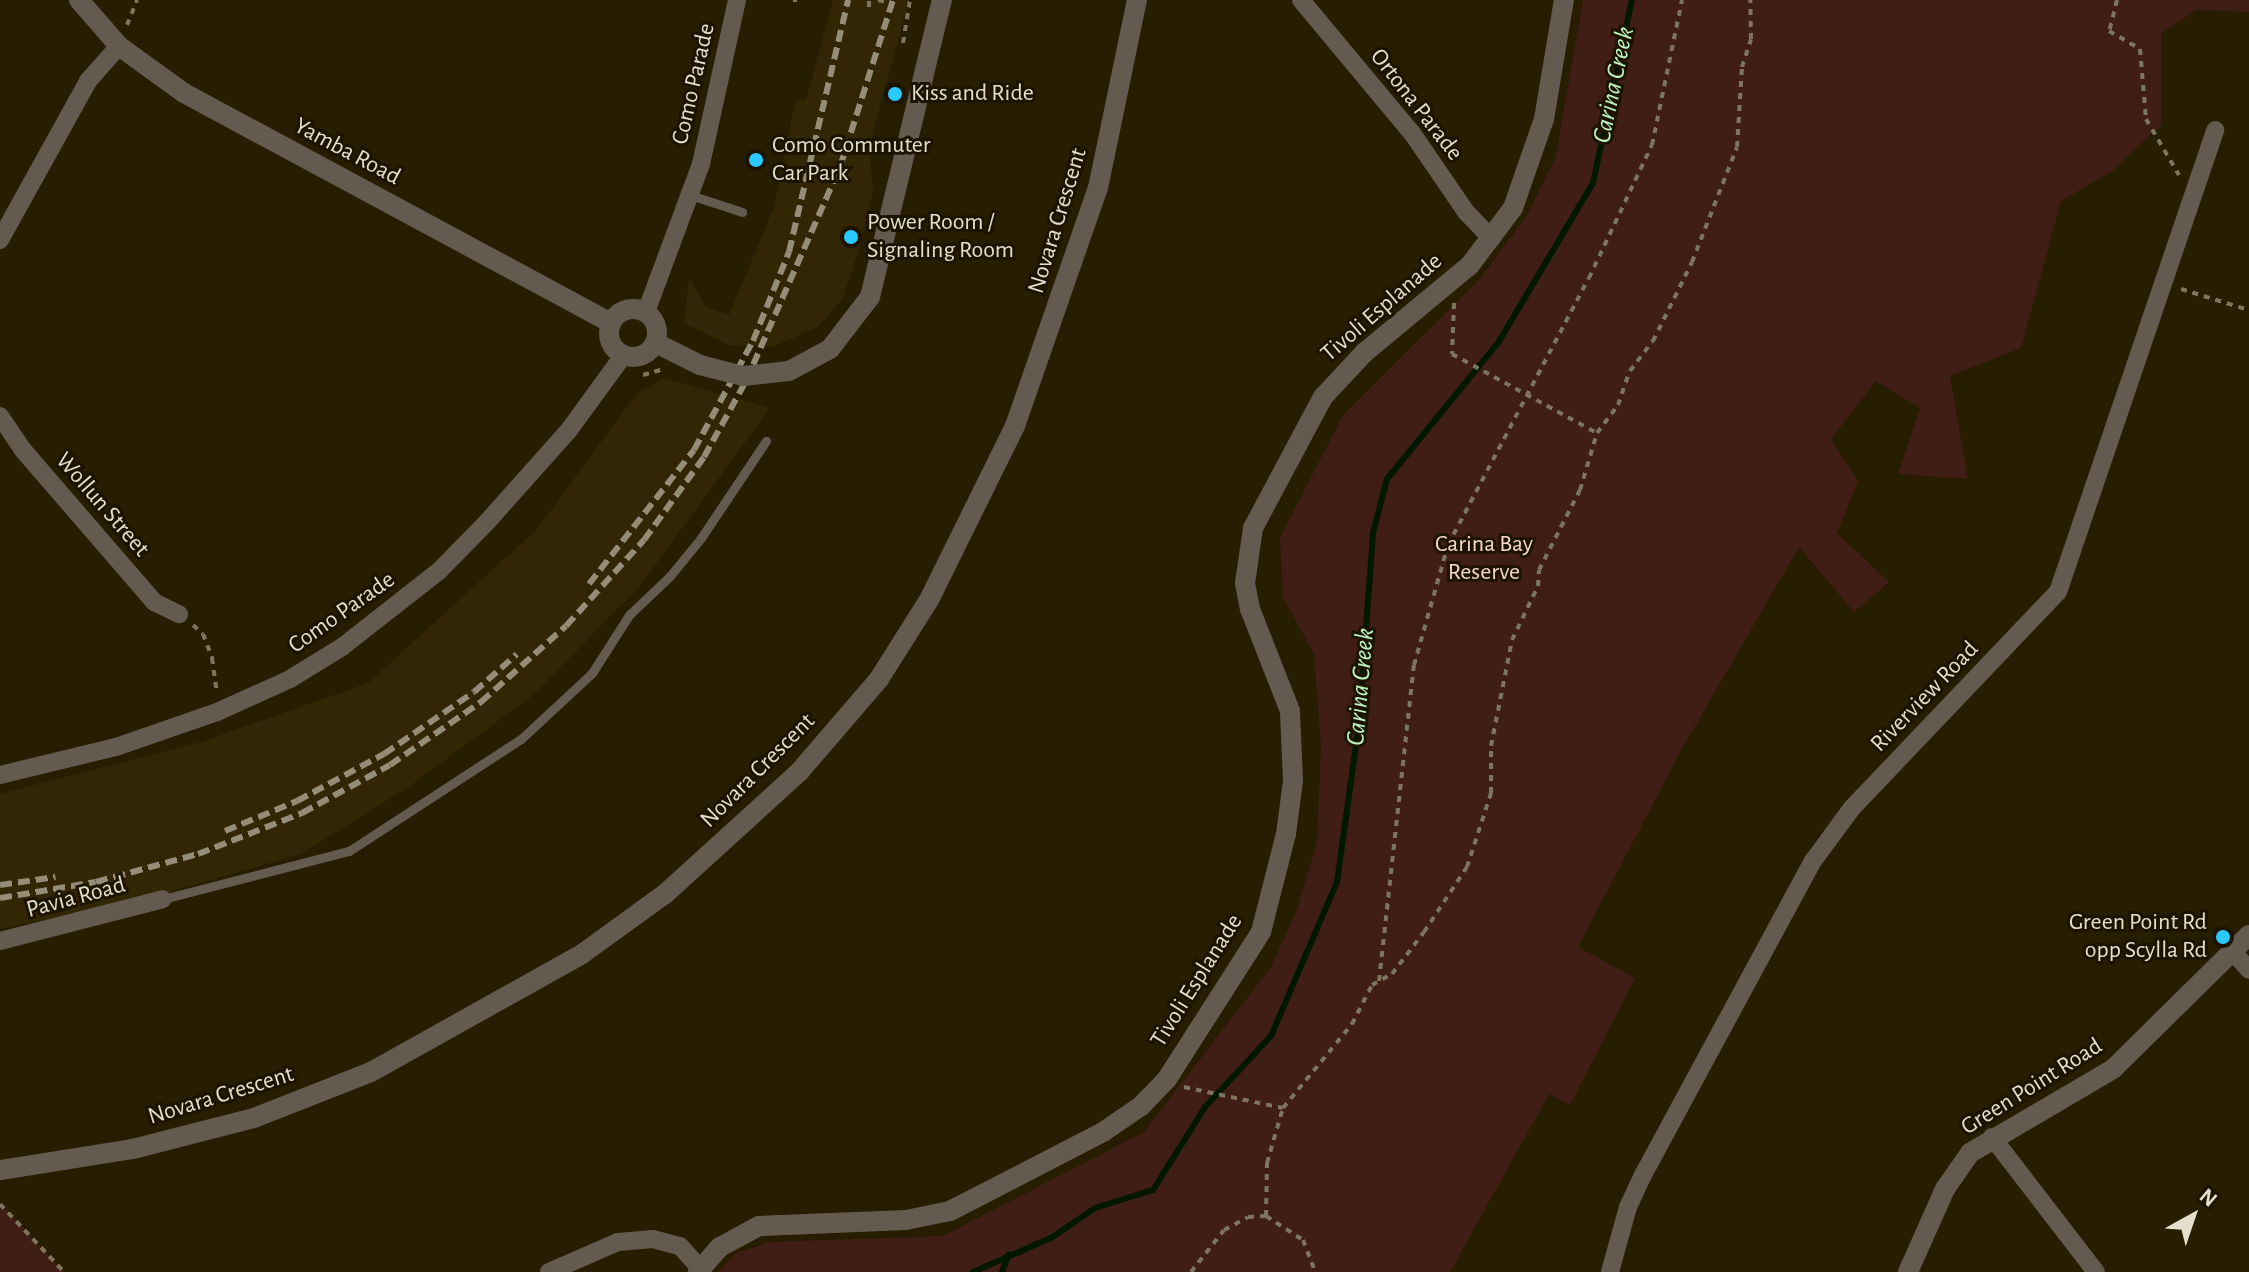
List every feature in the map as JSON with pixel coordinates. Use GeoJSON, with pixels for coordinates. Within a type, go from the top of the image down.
{"type":"FeatureCollection","features":[{"type":"Feature","properties":{"kind":"street","name":"Yamba Road"},"geometry":{"type":"LineString","coordinates":[[79,0],[119,46],[184,93],[611,323]]}},
{"type":"Feature","properties":{"kind":"street","name":"Como Parade"},"geometry":{"type":"LineString","coordinates":[[646,312],[690,195],[737,0]]}},
{"type":"Feature","properties":{"kind":"street"},"geometry":{"type":"LineString","coordinates":[[656,343],[700,365],[743,376],[789,371],[830,349],[870,297],[942,0]]}},
{"type":"Feature","properties":{"kind":"street","name":"Novara Crescent"},"geometry":{"type":"LineString","coordinates":[[0,1170],[133,1149],[239,1122],[371,1072],[582,954],[665,894],[800,771],[879,679],[929,600],[1015,426],[1098,188],[1137,0]]}},
{"type":"Feature","properties":{"kind":"street","name":"Ortona Parade"},"geometry":{"type":"LineString","coordinates":[[1301,0],[1412,133],[1466,212],[1492,239]]}},
{"type":"Feature","properties":{"kind":"street","name":"Tivoli Esplanade"},"geometry":{"type":"LineString","coordinates":[[549,1272],[618,1242],[653,1239],[680,1246],[699,1270],[739,1233],[759,1226],[906,1220],[950,1211],[1103,1132],[1141,1106],[1167,1079],[1261,932],[1286,834],[1293,781],[1290,711],[1250,609],[1245,583],[1253,528],[1323,397],[1364,353],[1450,285],[1492,239],[1513,208],[1535,150],[1564,0]]}},
{"type":"Feature","properties":{"kind":"street"},"geometry":{"type":"LineString","coordinates":[[0,240],[88,81],[119,46]]}},
{"type":"Feature","properties":{"kind":"street","name":"Riverview Road"},"geometry":{"type":"LineString","coordinates":[[1610,1272],[1628,1207],[1643,1175],[1813,861],[1852,808],[2058,592],[2215,130]]}},
{"type":"Feature","properties":{"kind":"street"},"geometry":{"type":"LineString","coordinates":[[630,309],[646,312],[655,323],[656,343],[646,355],[623,356],[612,346],[611,323],[630,309]]}},
{"type":"Feature","properties":{"kind":"street","name":"Como Parade"},"geometry":{"type":"LineString","coordinates":[[0,775],[116,747],[217,712],[290,679],[342,647],[439,571],[569,430],[623,356]]}},
{"type":"Feature","properties":{"kind":"street","name":"Wollun Street"},"geometry":{"type":"LineString","coordinates":[[0,416],[23,450],[154,602],[179,614]]}},
{"type":"Feature","properties":{"kind":"street","name":"Pavia Road"},"geometry":{"type":"LineString","coordinates":[[0,941],[163,899]]}},
{"type":"Feature","properties":{"kind":"street","name":"Green Point Road"},"geometry":{"type":"LineString","coordinates":[[1908,1272],[1957,1169],[1992,1137],[2113,1069],[2249,935]]}},
{"type":"Feature","properties":{"kind":"street"},"geometry":{"type":"LineString","coordinates":[[2233,952],[2249,970]]}},
{"type":"Feature","properties":{"kind":"street"},"geometry":{"type":"LineString","coordinates":[[1992,1137],[2096,1272]]}},
{"type":"Feature","properties":{"kind":"lane"},"geometry":{"type":"LineString","coordinates":[[690,195],[742,212]]}},
{"type":"Feature","properties":{"kind":"lane"},"geometry":{"type":"LineString","coordinates":[[163,899],[349,851],[521,739],[592,673],[629,615],[670,576],[701,538],[766,441]]}},
{"type":"Feature","properties":{"kind":"path"},"geometry":{"type":"LineString","coordinates":[[869,0],[869,7]]}},
{"type":"Feature","properties":{"kind":"path"},"geometry":{"type":"LineString","coordinates":[[878,0],[887,2]]}},
{"type":"Feature","properties":{"kind":"path"},"geometry":{"type":"LineString","coordinates":[[903,43],[910,0]]}},
{"type":"Feature","properties":{"kind":"path"},"geometry":{"type":"LineString","coordinates":[[1379,981],[1414,665],[1448,545],[1526,391],[1589,278],[1652,145],[1682,0]]}},
{"type":"Feature","properties":{"kind":"path"},"geometry":{"type":"LineString","coordinates":[[1266,1216],[1267,1163],[1283,1108],[1379,981],[1392,974],[1467,867],[1491,793],[1491,746],[1512,640],[1538,586],[1539,570],[1580,490],[1597,433],[1618,405],[1630,371],[1653,341],[1692,262],[1737,147],[1742,67],[1751,39],[1750,0]]}},
{"type":"Feature","properties":{"kind":"path"},"geometry":{"type":"LineString","coordinates":[[2117,0],[2109,31],[2140,49],[2146,119],[2178,166],[2189,203]]}},
{"type":"Feature","properties":{"kind":"path"},"geometry":{"type":"LineString","coordinates":[[2164,283],[2249,310]]}},
{"type":"Feature","properties":{"kind":"path"},"geometry":{"type":"LineString","coordinates":[[1450,285],[1456,308],[1452,354],[1491,378],[1526,391],[1597,433]]}},
{"type":"Feature","properties":{"kind":"path"},"geometry":{"type":"LineString","coordinates":[[643,375],[661,370]]}},
{"type":"Feature","properties":{"kind":"path"},"geometry":{"type":"LineString","coordinates":[[179,614],[203,634],[212,658],[217,712]]}},
{"type":"Feature","properties":{"kind":"path"},"geometry":{"type":"LineString","coordinates":[[1196,1092],[1228,1095],[1283,1108]]}},
{"type":"Feature","properties":{"kind":"path"},"geometry":{"type":"LineString","coordinates":[[0,1204],[64,1272]]}},
{"type":"Feature","properties":{"kind":"path"},"geometry":{"type":"LineString","coordinates":[[1191,1272],[1224,1230],[1248,1217],[1266,1216],[1303,1240],[1315,1272]]}},
{"type":"Feature","properties":{"kind":"shaded area"},"geometry":{"type":"Polygon","coordinates":[[[833,0],[909,0],[869,147],[873,192],[857,255],[843,298],[818,327],[772,347],[729,345],[684,323],[689,278],[706,307],[729,315],[774,207],[795,101],[806,100],[833,0]]]}},
{"type":"Feature","properties":{"kind":"shaded area"},"geometry":{"type":"Polygon","coordinates":[[[664,378],[770,408],[640,586],[533,695],[410,786],[301,854],[124,905],[0,929],[0,794],[201,742],[368,683],[537,529],[637,393],[664,378]]]}},
{"type":"Feature","properties":{"kind":"green space","name":"Carina Bay Reserve"},"geometry":{"type":"Polygon","coordinates":[[[1583,0],[2249,0],[2249,12],[2196,10],[2161,34],[2161,125],[2111,172],[2061,201],[2021,348],[1950,376],[1968,479],[1898,474],[1920,408],[1876,381],[1831,439],[1858,481],[1837,533],[1889,582],[1854,612],[1799,547],[1679,754],[1578,947],[1635,978],[1570,1105],[1549,1094],[1450,1272],[718,1272],[736,1253],[770,1242],[943,1236],[1144,1132],[1271,967],[1297,910],[1317,842],[1321,746],[1314,654],[1283,597],[1280,538],[1343,415],[1479,280],[1528,214],[1556,156],[1583,0]]]}},
{"type":"Feature","properties":{"kind":"green space"},"geometry":{"type":"Polygon","coordinates":[[[0,1204],[4,1207],[64,1272],[0,1272],[0,1204]]]}},
{"type":"Feature","properties":{"kind":"waterway","name":"Carina Creek"},"geometry":{"type":"LineString","coordinates":[[973,1272],[1051,1238],[1095,1208],[1153,1190],[1205,1107],[1271,1036],[1337,882],[1359,724],[1373,533],[1387,479],[1498,343],[1593,183],[1632,0]]}},
{"type":"Feature","properties":{"kind":"waterway"},"geometry":{"type":"LineString","coordinates":[[1002,1272],[1009,1254]]}},
{"type":"Feature","properties":{"kind":"railway"},"geometry":{"type":"LineString","coordinates":[[589,584],[694,450],[753,341],[789,252],[848,0]]}},
{"type":"Feature","properties":{"kind":"railway"},"geometry":{"type":"LineString","coordinates":[[0,898],[96,882],[198,854],[302,813],[390,765],[481,702],[566,626],[644,540],[704,457],[746,381],[840,167],[893,0]]}},
{"type":"Feature","properties":{"kind":"railway"},"geometry":{"type":"LineString","coordinates":[[225,831],[297,801],[384,754],[474,692],[517,654]]}},
{"type":"Feature","properties":{"kind":"railway"},"geometry":{"type":"LineString","coordinates":[[0,885],[55,877]]}},
{"type":"Feature","properties":{"kind":"place","name":"Kiss and Ride"},"geometry":{"type":"Point","coordinates":[895,94]}},
{"type":"Feature","properties":{"kind":"place","name":"Como Commuter Car Park"},"geometry":{"type":"Point","coordinates":[756,160]}},
{"type":"Feature","properties":{"kind":"place","name":"Power Room / Signaling Room"},"geometry":{"type":"Point","coordinates":[851,237]}},
{"type":"Feature","properties":{"kind":"place","name":"Green Point Rd opp Scylla Rd"},"geometry":{"type":"Point","coordinates":[2223,937]}}]}
